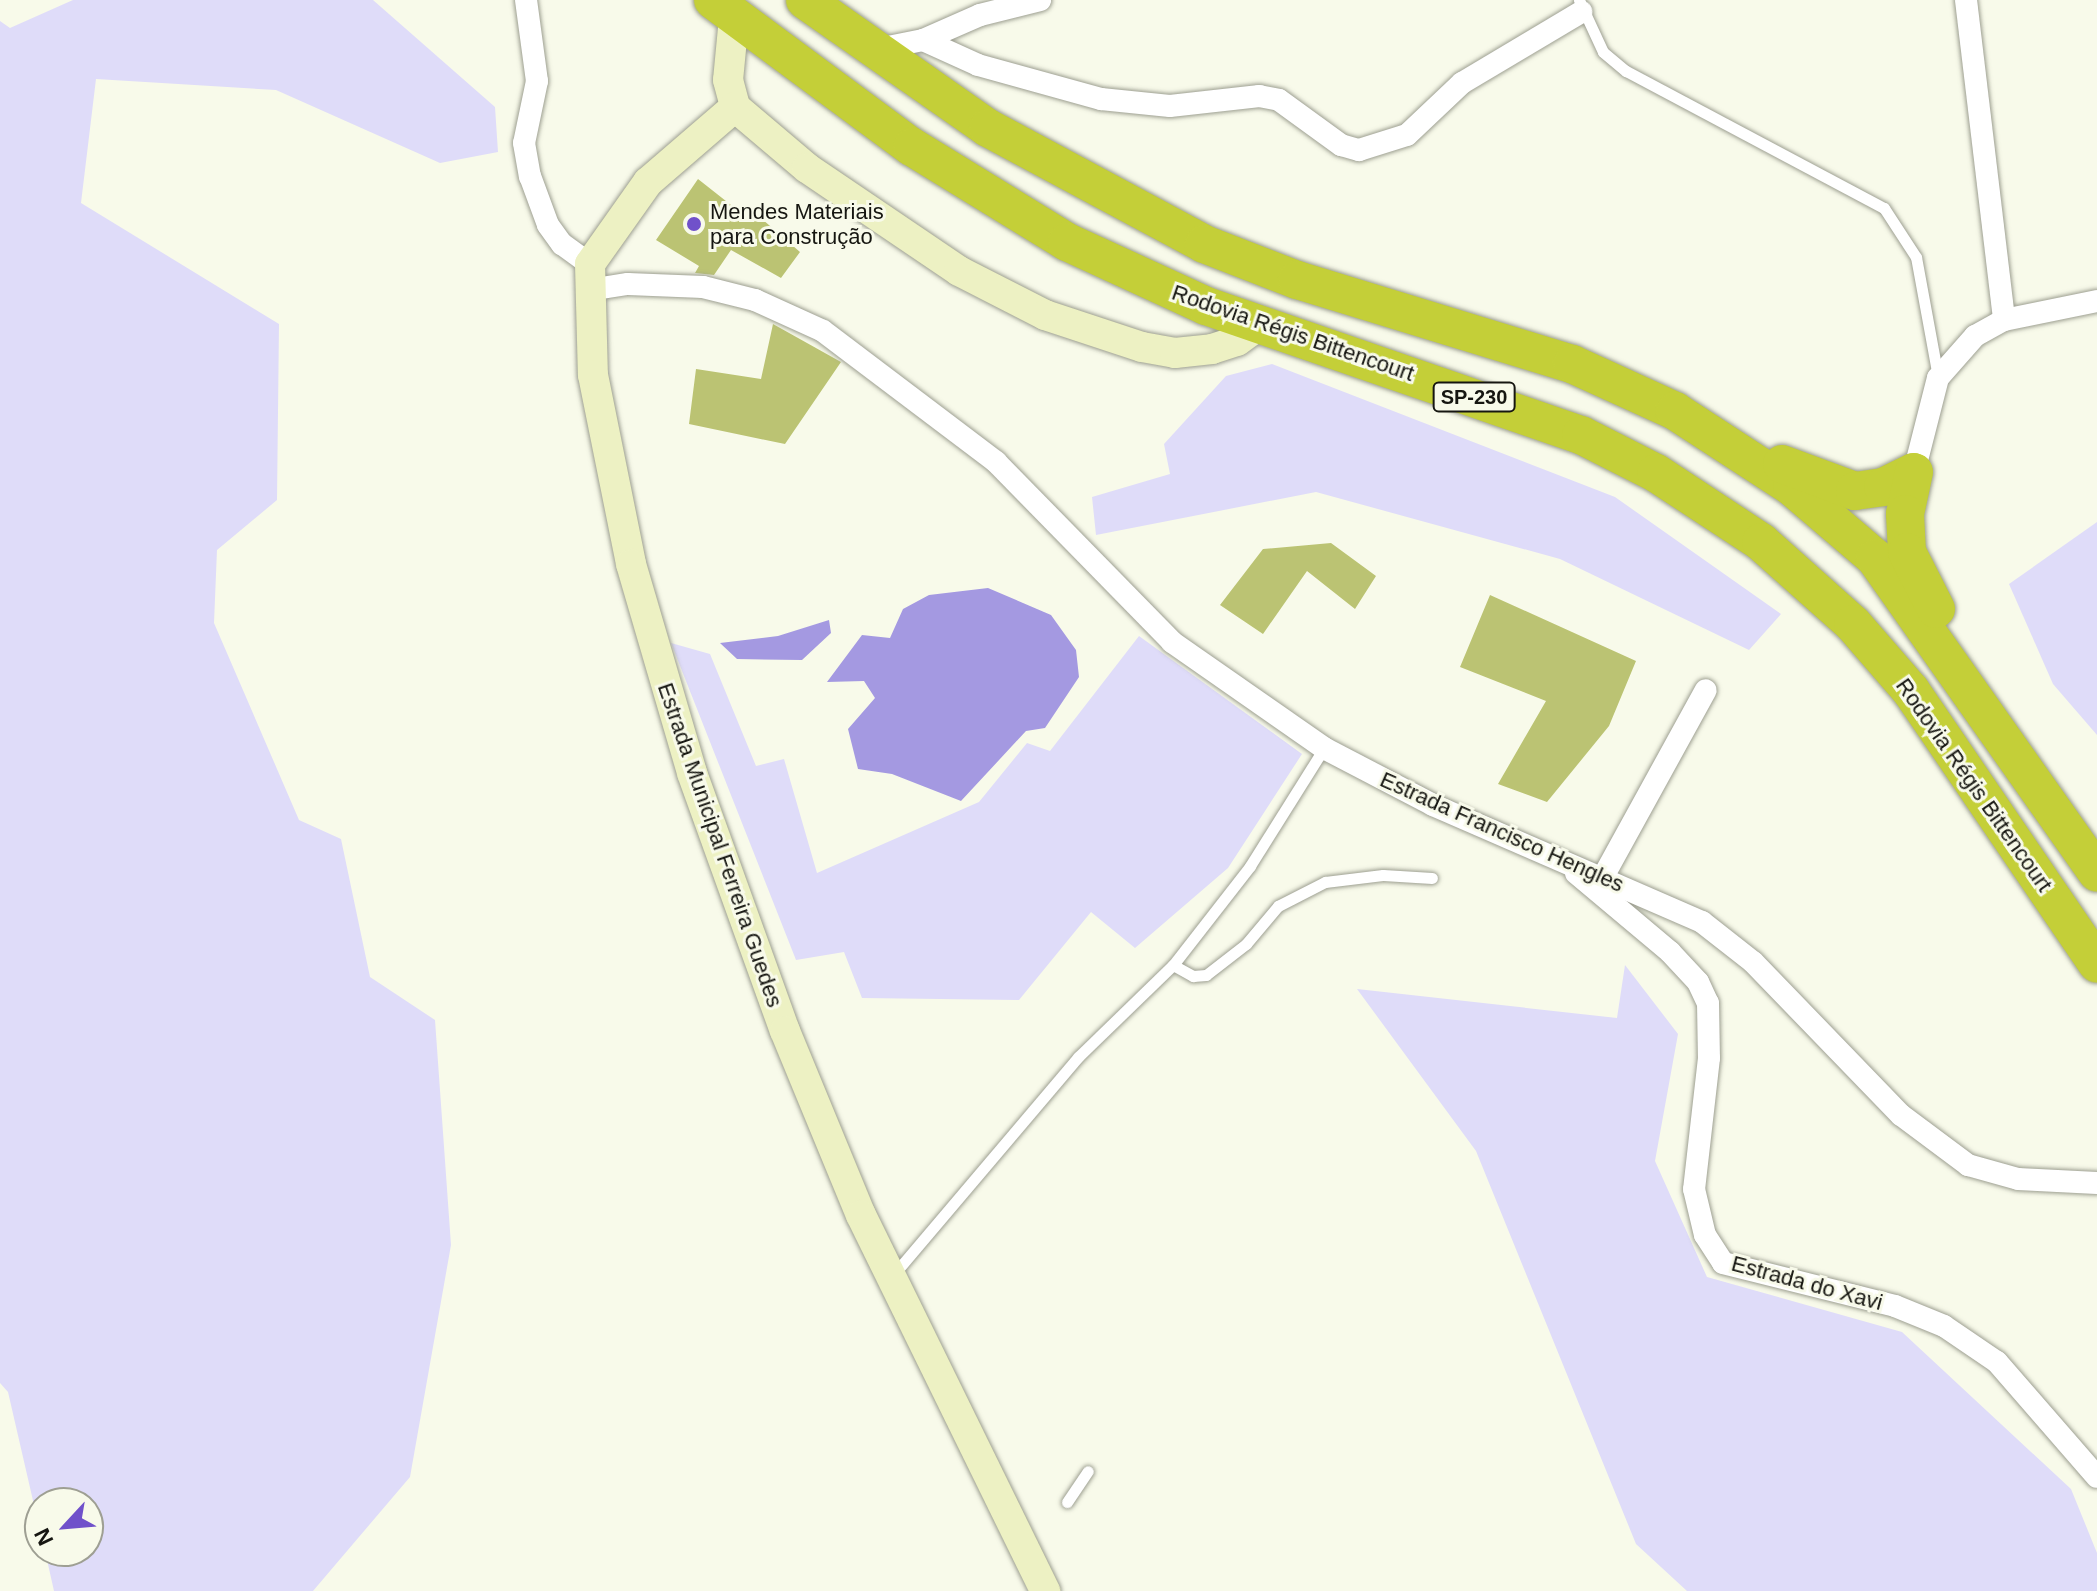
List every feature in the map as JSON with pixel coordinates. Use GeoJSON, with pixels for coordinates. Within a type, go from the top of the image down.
{"type":"FeatureCollection","features":[{"type":"Feature","properties":{"kind":"highway"},"geometry":{"type":"LineString","coordinates":[[805,0],[872,50],[1024,149],[1204,244],[1297,280],[1572,364],[1841,489],[1883,487],[1914,472]]}},
{"type":"Feature","properties":{"kind":"highway","name":"Rodovia Régis Bittencourt"},"geometry":{"type":"LineString","coordinates":[[723,9],[837,95],[1005,208],[1114,265],[1206,306],[1581,435],[1656,473],[1783,559],[1853,624],[1911,691],[2097,964]]}},
{"type":"Feature","properties":{"kind":"highway"},"geometry":{"type":"LineString","coordinates":[[1686,418],[1792,487],[1875,558],[2071,831],[2097,873]]}},
{"type":"Feature","properties":{"kind":"highway"},"geometry":{"type":"LineString","coordinates":[[1914,472],[1905,514],[1906,539],[1923,590],[2040,756],[2071,831]]}},
{"type":"Feature","properties":{"kind":"street"},"geometry":{"type":"LineString","coordinates":[[526,0],[537,81],[524,143],[530,176],[548,225],[589,277],[648,182],[735,107]]}},
{"type":"Feature","properties":{"kind":"street"},"geometry":{"type":"LineString","coordinates":[[872,50],[923,40],[980,15],[1040,0]]}},
{"type":"Feature","properties":{"kind":"street"},"geometry":{"type":"LineString","coordinates":[[1966,0],[2004,320]]}},
{"type":"Feature","properties":{"kind":"street"},"geometry":{"type":"LineString","coordinates":[[923,40],[978,65],[1101,99],[1170,106],[1259,96],[1279,100],[1341,145],[1359,150],[1407,135],[1462,83],[1580,6]]}},
{"type":"Feature","properties":{"kind":"street"},"geometry":{"type":"LineString","coordinates":[[723,9],[728,80],[735,107],[774,144],[959,271],[1045,315],[1142,347],[1175,353],[1237,341],[1262,323]]}},
{"type":"Feature","properties":{"kind":"street","name":"Estrada Francisco Hengles"},"geometry":{"type":"LineString","coordinates":[[589,277],[628,284],[703,287],[755,300],[823,331],[996,462],[1172,642],[1324,748],[1433,805],[1702,922],[1753,962],[1901,1115],[1968,1165],[2018,1179],[2097,1183]]}},
{"type":"Feature","properties":{"kind":"street","name":"Estrada Municipal Ferreira Guedes"},"geometry":{"type":"LineString","coordinates":[[589,277],[593,375],[652,645],[692,773],[780,1019],[891,1278],[1045,1591]]}},
{"type":"Feature","properties":{"kind":"street"},"geometry":{"type":"LineString","coordinates":[[1914,472],[1938,378],[1975,336],[2004,320],[2097,301]]}},
{"type":"Feature","properties":{"kind":"street"},"geometry":{"type":"LineString","coordinates":[[1603,877],[1706,690]]}},
{"type":"Feature","properties":{"kind":"street","name":"Estrada do Xavi"},"geometry":{"type":"LineString","coordinates":[[1566,864],[1670,952],[1698,982],[1708,1003],[1709,1058],[1694,1189],[1702,1225],[1723,1263],[1895,1306],[1944,1326],[1997,1362],[2097,1477]]}},
{"type":"Feature","properties":{"kind":"lane"},"geometry":{"type":"LineString","coordinates":[[1580,6],[1603,52],[1626,71],[1884,208],[1916,257],[1938,378]]}},
{"type":"Feature","properties":{"kind":"lane"},"geometry":{"type":"LineString","coordinates":[[891,1278],[1078,1057],[1173,965],[1250,866],[1324,748]]}},
{"type":"Feature","properties":{"kind":"lane"},"geometry":{"type":"LineString","coordinates":[[1173,965],[1193,976],[1206,975],[1246,944],[1278,906],[1325,882],[1383,875],[1432,878]]}},
{"type":"Feature","properties":{"kind":"lane"},"geometry":{"type":"LineString","coordinates":[[1067,1502],[1088,1471]]}},
{"type":"Feature","properties":{"kind":"shaded area"},"geometry":{"type":"Polygon","coordinates":[[[73,0],[373,0],[495,107],[498,152],[440,163],[276,90],[96,79],[81,203],[279,324],[277,500],[217,550],[214,623],[299,820],[341,839],[370,977],[435,1020],[451,1245],[410,1477],[313,1591],[54,1591],[49,1567],[104,1567],[104,1487],[30,1487],[8,1392],[0,1383],[0,21],[10,28],[73,0]]]}},
{"type":"Feature","properties":{"kind":"shaded area"},"geometry":{"type":"Polygon","coordinates":[[[1272,364],[1615,497],[1781,614],[1749,650],[1560,559],[1316,492],[1096,535],[1092,497],[1170,474],[1164,444],[1226,376],[1272,364]]]}},
{"type":"Feature","properties":{"kind":"shaded area"},"geometry":{"type":"Polygon","coordinates":[[[2097,522],[2097,735],[2053,684],[2009,584],[2097,522]]]}},
{"type":"Feature","properties":{"kind":"shaded area"},"geometry":{"type":"Polygon","coordinates":[[[988,588],[1051,615],[1076,650],[1079,677],[1045,728],[1026,731],[961,801],[892,774],[858,769],[848,729],[875,698],[864,681],[827,682],[862,635],[890,638],[903,609],[929,595],[988,588]]]}},
{"type":"Feature","properties":{"kind":"shaded area"},"geometry":{"type":"Polygon","coordinates":[[[829,620],[831,633],[802,660],[737,659],[720,643],[778,636],[829,620]]]}},
{"type":"Feature","properties":{"kind":"shaded area"},"geometry":{"type":"Polygon","coordinates":[[[1139,636],[1302,754],[1228,868],[1135,948],[1091,912],[1019,1000],[862,998],[844,952],[796,960],[671,643],[710,654],[756,766],[784,759],[817,873],[979,802],[1027,743],[1050,751],[1139,636]]]}},
{"type":"Feature","properties":{"kind":"shaded area"},"geometry":{"type":"Polygon","coordinates":[[[1625,965],[1678,1034],[1655,1161],[1707,1277],[1902,1332],[2071,1489],[2097,1553],[2097,1591],[1687,1591],[1636,1544],[1476,1151],[1357,989],[1617,1018],[1625,965]]]}},
{"type":"Feature","properties":{"kind":"building"},"geometry":{"type":"Polygon","coordinates":[[[698,179],[750,220],[754,212],[800,252],[781,278],[731,250],[714,275],[695,273],[699,266],[656,240],[698,179]]]}},
{"type":"Feature","properties":{"kind":"building"},"geometry":{"type":"Polygon","coordinates":[[[773,324],[841,362],[785,444],[689,424],[696,369],[761,379],[773,324]]]}},
{"type":"Feature","properties":{"kind":"building"},"geometry":{"type":"Polygon","coordinates":[[[1331,543],[1376,576],[1355,609],[1307,571],[1263,634],[1220,605],[1263,549],[1331,543]]]}},
{"type":"Feature","properties":{"kind":"building"},"geometry":{"type":"Polygon","coordinates":[[[1490,595],[1636,661],[1609,726],[1547,802],[1498,784],[1546,701],[1460,667],[1490,595]]]}},
{"type":"Feature","properties":{"kind":"place","name":"Mendes Materiais para Construção"},"geometry":{"type":"Point","coordinates":[694,224]}}]}
